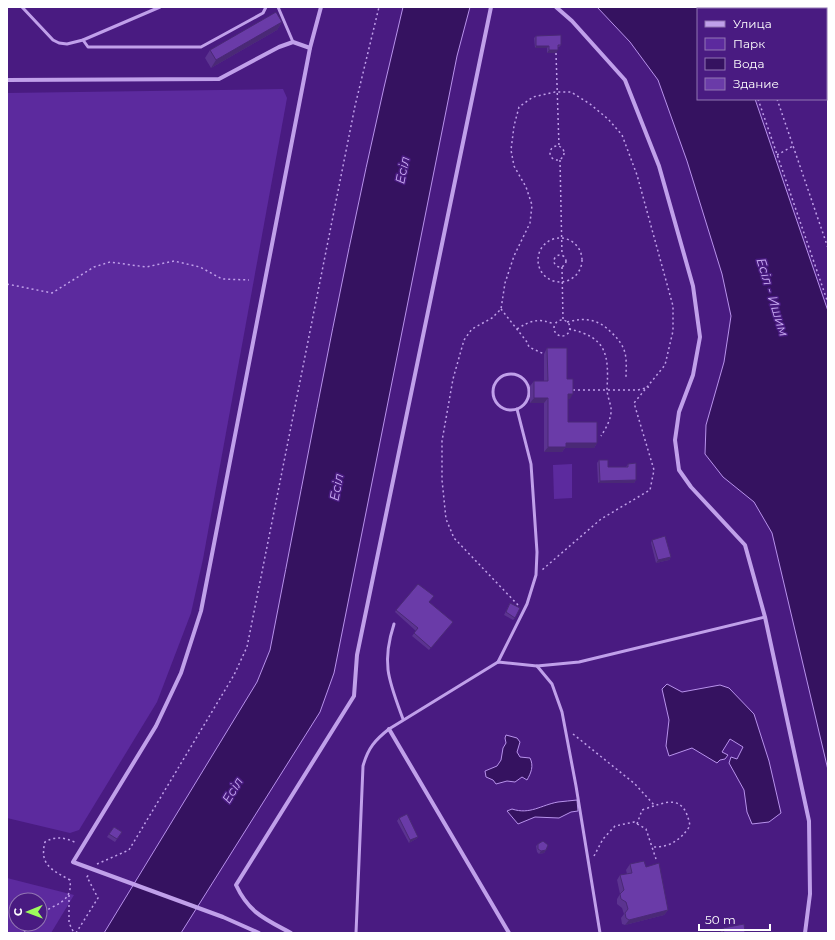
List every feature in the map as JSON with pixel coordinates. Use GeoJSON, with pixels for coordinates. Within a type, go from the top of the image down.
{"type":"FeatureCollection","features":[{"type":"Feature","properties":{"kind":"street"},"geometry":{"type":"LineString","coordinates":[[259,933],[223,917],[73,862],[156,726],[181,673],[201,611],[310,48],[321,7]]}},
{"type":"Feature","properties":{"kind":"street"},"geometry":{"type":"LineString","coordinates":[[291,933],[260,916],[244,901],[236,885],[354,696],[357,655],[491,7]]}},
{"type":"Feature","properties":{"kind":"street"},"geometry":{"type":"LineString","coordinates":[[556,7],[572,21],[625,80],[659,166],[694,286],[700,338],[693,376],[679,412],[675,440],[679,470],[690,487],[745,545],[765,617],[809,821],[810,894],[805,933]]}},
{"type":"Feature","properties":{"kind":"street"},"geometry":{"type":"LineString","coordinates":[[7,80],[219,79],[279,47],[293,42],[310,48]]}},
{"type":"Feature","properties":{"kind":"street"},"geometry":{"type":"LineString","coordinates":[[389,729],[509,933]]}},
{"type":"Feature","properties":{"kind":"lane"},"geometry":{"type":"LineString","coordinates":[[22,7],[53,40],[67,44],[83,40],[160,7]]}},
{"type":"Feature","properties":{"kind":"lane"},"geometry":{"type":"LineString","coordinates":[[83,40],[88,47],[201,47],[263,13],[266,7]]}},
{"type":"Feature","properties":{"kind":"lane"},"geometry":{"type":"LineString","coordinates":[[278,7],[293,42]]}},
{"type":"Feature","properties":{"kind":"lane"},"geometry":{"type":"LineString","coordinates":[[511,374],[521,376],[527,384],[529,394],[525,404],[517,409],[507,410],[498,404],[494,395],[495,385],[501,377],[511,374]]}},
{"type":"Feature","properties":{"kind":"lane"},"geometry":{"type":"LineString","coordinates":[[356,933],[363,766],[367,752],[374,741],[389,729],[498,662],[524,611],[536,575],[538,552],[531,464],[517,409]]}},
{"type":"Feature","properties":{"kind":"lane"},"geometry":{"type":"LineString","coordinates":[[498,662],[537,666],[579,662],[765,617]]}},
{"type":"Feature","properties":{"kind":"lane"},"geometry":{"type":"LineString","coordinates":[[394,624],[388,641],[387,670],[391,687],[404,719]]}},
{"type":"Feature","properties":{"kind":"lane"},"geometry":{"type":"LineString","coordinates":[[537,666],[552,684],[562,712],[600,933]]}},
{"type":"Feature","properties":{"kind":"path"},"geometry":{"type":"LineString","coordinates":[[96,864],[129,850],[234,675],[247,647],[355,106],[379,7]]}},
{"type":"Feature","properties":{"kind":"path"},"geometry":{"type":"LineString","coordinates":[[556,53],[559,147],[564,153],[560,160],[562,255],[566,259],[565,264],[562,267],[563,320]]}},
{"type":"Feature","properties":{"kind":"path"},"geometry":{"type":"LineString","coordinates":[[524,611],[454,538],[446,519],[442,480],[442,441],[453,379],[464,340],[472,329],[492,318],[500,309],[505,283],[514,256],[530,223],[532,205],[526,187],[514,166],[511,150],[514,126],[519,107],[533,97],[557,92],[571,92],[590,104],[608,119],[622,135],[637,175],[673,306],[672,331],[665,365],[649,387],[634,403],[654,470],[650,490],[601,519],[536,575]]}},
{"type":"Feature","properties":{"kind":"path"},"geometry":{"type":"LineString","coordinates":[[758,100],[828,303]]}},
{"type":"Feature","properties":{"kind":"path"},"geometry":{"type":"LineString","coordinates":[[777,100],[828,248]]}},
{"type":"Feature","properties":{"kind":"path"},"geometry":{"type":"LineString","coordinates":[[777,155],[793,146]]}},
{"type":"Feature","properties":{"kind":"path"},"geometry":{"type":"LineString","coordinates":[[559,147],[552,150],[550,154],[552,158],[560,160]]}},
{"type":"Feature","properties":{"kind":"path"},"geometry":{"type":"LineString","coordinates":[[554,238],[562,238],[575,244],[582,256],[582,264],[576,277],[562,283],[555,282],[542,274],[538,260],[542,246],[554,238]]}},
{"type":"Feature","properties":{"kind":"path"},"geometry":{"type":"LineString","coordinates":[[562,255],[555,256],[553,260],[557,267],[562,267]]}},
{"type":"Feature","properties":{"kind":"path"},"geometry":{"type":"LineString","coordinates":[[7,284],[52,293],[94,267],[110,262],[146,267],[174,261],[200,267],[222,279],[250,280]]}},
{"type":"Feature","properties":{"kind":"path"},"geometry":{"type":"LineString","coordinates":[[500,309],[517,329],[528,348],[544,354]]}},
{"type":"Feature","properties":{"kind":"path"},"geometry":{"type":"LineString","coordinates":[[567,322],[569,329],[566,335],[561,336],[556,334],[554,330],[555,325],[558,321],[563,320],[567,322],[579,319],[588,319],[599,322],[608,329],[620,342],[625,354],[626,378]]}},
{"type":"Feature","properties":{"kind":"path"},"geometry":{"type":"LineString","coordinates":[[517,329],[526,324],[543,320],[555,325]]}},
{"type":"Feature","properties":{"kind":"path"},"geometry":{"type":"LineString","coordinates":[[569,329],[591,336],[605,351],[608,366],[607,390],[611,410],[609,422],[601,436]]}},
{"type":"Feature","properties":{"kind":"path"},"geometry":{"type":"LineString","coordinates":[[569,390],[638,390],[649,387]]}},
{"type":"Feature","properties":{"kind":"path"},"geometry":{"type":"LineString","coordinates":[[566,730],[635,784],[655,806]]}},
{"type":"Feature","properties":{"kind":"path"},"geometry":{"type":"LineString","coordinates":[[637,824],[642,810],[669,801],[679,804],[688,813],[690,826],[676,842],[663,847],[653,847]]}},
{"type":"Feature","properties":{"kind":"path"},"geometry":{"type":"LineString","coordinates":[[589,869],[603,839],[616,826],[634,822],[646,829],[656,859]]}},
{"type":"Feature","properties":{"kind":"path"},"geometry":{"type":"LineString","coordinates":[[48,910],[66,900],[71,889],[70,880],[52,870],[44,860],[43,851],[45,842],[52,838],[64,838],[82,845]]}},
{"type":"Feature","properties":{"kind":"path"},"geometry":{"type":"LineString","coordinates":[[69,893],[69,923],[75,933],[98,898],[87,877]]}},
{"type":"Feature","properties":{"kind":"green space"},"geometry":{"type":"Polygon","coordinates":[[[283,89],[287,98],[203,559],[191,613],[157,702],[79,830],[70,833],[7,818],[7,93],[283,89]]]}},
{"type":"Feature","properties":{"kind":"green space"},"geometry":{"type":"Polygon","coordinates":[[[572,464],[572,498],[554,499],[553,465],[572,464]]]}},
{"type":"Feature","properties":{"kind":"green space"},"geometry":{"type":"Polygon","coordinates":[[[7,878],[74,895],[51,933],[7,933],[7,878]]]}},
{"type":"Feature","properties":{"kind":"water","name":"Есіл"},"geometry":{"type":"Polygon","coordinates":[[[403,7],[470,7],[457,56],[334,673],[320,712],[181,933],[104,933],[257,682],[270,650],[349,248],[403,7]]]}},
{"type":"Feature","properties":{"kind":"water","name":"Есіл - Ишим"},"geometry":{"type":"Polygon","coordinates":[[[597,7],[723,7],[697,8],[697,100],[755,100],[828,311],[828,770],[772,533],[754,502],[723,477],[705,454],[706,425],[724,362],[731,316],[722,274],[687,161],[658,80],[630,42],[597,7]]]}},
{"type":"Feature","properties":{"kind":"water"},"geometry":{"type":"Polygon","coordinates":[[[667,684],[682,692],[720,685],[729,688],[754,714],[769,761],[781,813],[769,822],[752,824],[747,812],[744,790],[729,763],[731,757],[737,759],[743,747],[730,739],[722,752],[728,755],[725,759],[720,760],[717,763],[692,748],[669,756],[666,746],[669,720],[662,689],[667,684]]]}},
{"type":"Feature","properties":{"kind":"water"},"geometry":{"type":"Polygon","coordinates":[[[506,735],[517,738],[520,742],[517,752],[520,757],[530,758],[532,769],[527,780],[522,777],[515,782],[507,781],[496,784],[493,780],[486,777],[485,771],[497,766],[501,760],[503,748],[506,743],[506,735]]]}},
{"type":"Feature","properties":{"kind":"water"},"geometry":{"type":"Polygon","coordinates":[[[577,800],[578,811],[571,812],[559,818],[535,817],[518,824],[507,811],[512,809],[524,811],[552,803],[577,800]]]}},
{"type":"Feature","properties":{"kind":"building"},"geometry":{"type":"Polygon","coordinates":[[[276,12],[282,22],[216,60],[210,50],[276,12]]]}},
{"type":"Feature","properties":{"kind":"building"},"geometry":{"type":"Polygon","coordinates":[[[561,35],[561,45],[558,45],[558,50],[549,50],[549,46],[536,46],[536,36],[561,35]]]}},
{"type":"Feature","properties":{"kind":"building"},"geometry":{"type":"Polygon","coordinates":[[[547,348],[567,348],[567,379],[573,379],[573,394],[568,394],[568,422],[597,422],[597,443],[566,443],[566,447],[548,447],[548,398],[534,398],[534,381],[548,381],[547,348]]]}},
{"type":"Feature","properties":{"kind":"building"},"geometry":{"type":"Polygon","coordinates":[[[599,460],[608,460],[608,467],[628,467],[628,464],[636,463],[636,480],[600,481],[599,460]]]}},
{"type":"Feature","properties":{"kind":"building"},"geometry":{"type":"Polygon","coordinates":[[[665,536],[671,557],[658,560],[652,540],[665,536]]]}},
{"type":"Feature","properties":{"kind":"building"},"geometry":{"type":"Polygon","coordinates":[[[418,584],[434,596],[429,602],[453,622],[431,648],[414,633],[418,628],[396,610],[418,584]]]}},
{"type":"Feature","properties":{"kind":"building"},"geometry":{"type":"Polygon","coordinates":[[[510,603],[520,608],[515,618],[506,612],[510,603]]]}},
{"type":"Feature","properties":{"kind":"building"},"geometry":{"type":"Polygon","coordinates":[[[407,814],[418,837],[410,840],[399,818],[407,814]]]}},
{"type":"Feature","properties":{"kind":"building"},"geometry":{"type":"Polygon","coordinates":[[[114,827],[122,832],[117,839],[109,834],[114,827]]]}},
{"type":"Feature","properties":{"kind":"building"},"geometry":{"type":"Polygon","coordinates":[[[543,841],[548,845],[546,850],[541,851],[538,849],[538,844],[543,841]]]}},
{"type":"Feature","properties":{"kind":"building"},"geometry":{"type":"Polygon","coordinates":[[[644,861],[646,867],[659,863],[668,910],[629,920],[626,918],[625,913],[628,909],[626,902],[621,899],[620,894],[624,890],[620,875],[632,873],[630,864],[644,861]]]}},
{"type":"Feature","properties":{"kind":"building"},"geometry":{"type":"Polygon","coordinates":[[[744,924],[745,933],[724,933],[723,928],[744,924]]]}}]}
